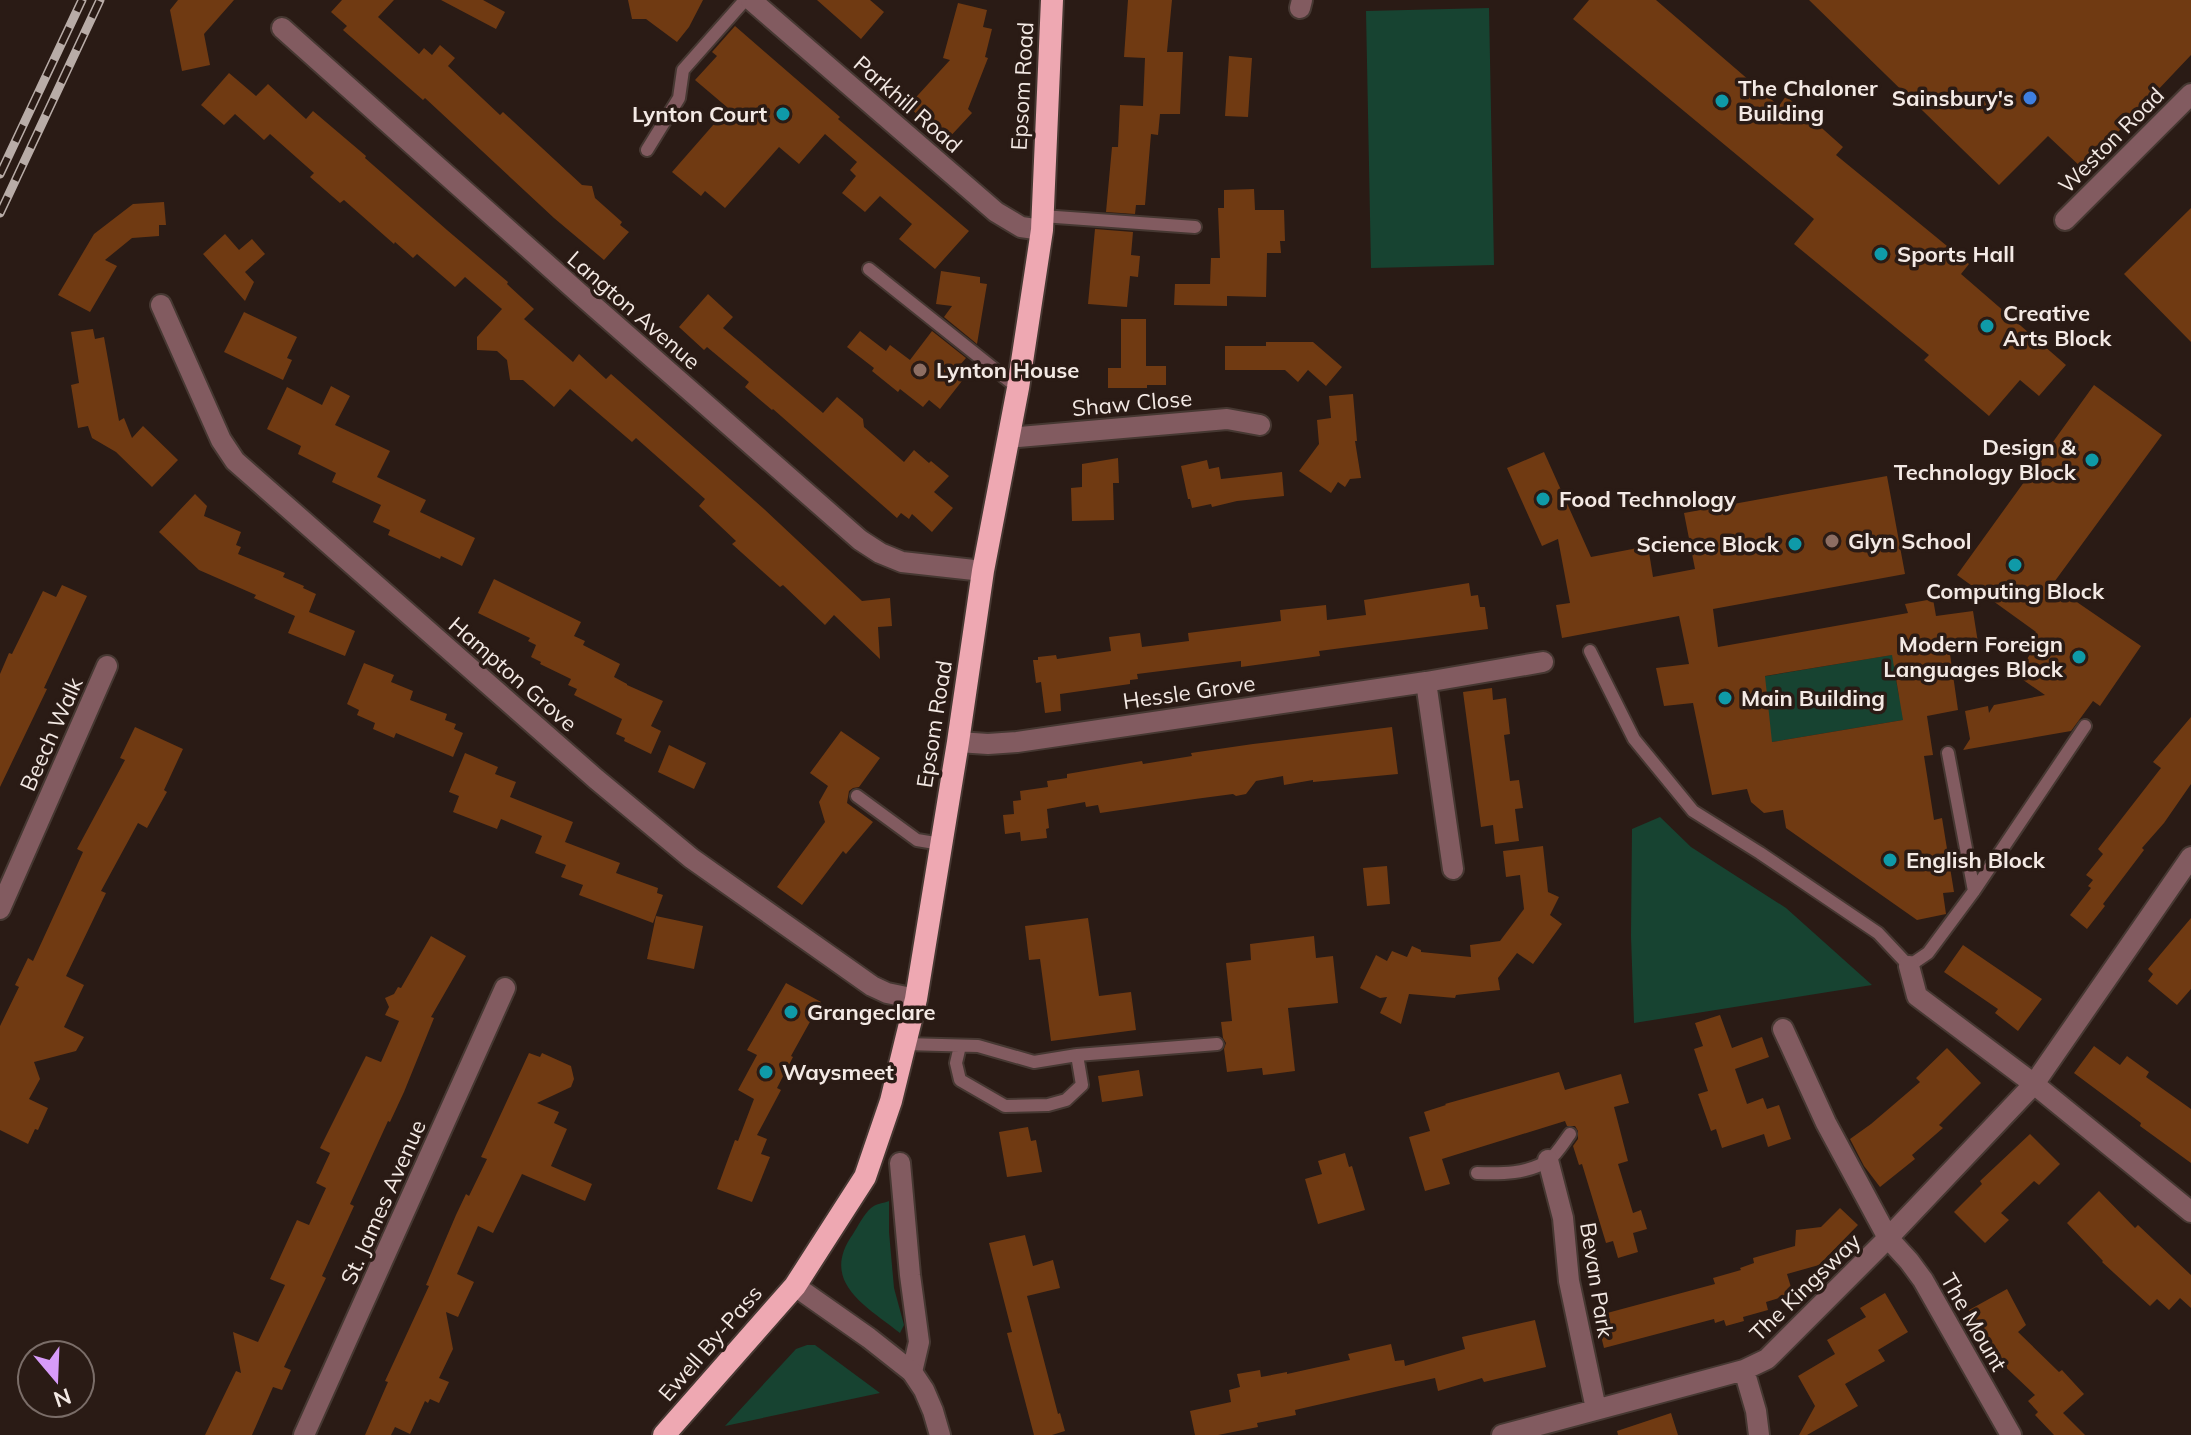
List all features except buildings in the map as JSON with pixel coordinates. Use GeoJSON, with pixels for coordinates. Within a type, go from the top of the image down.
{"type":"FeatureCollection","features":[{"type":"Feature","properties":{"kind":"highway","name":"Epsom Road"},"geometry":{"type":"LineString","coordinates":[[795,1286],[865,1177],[891,1101],[916,999],[983,571],[1018,388],[1042,223],[1052,0]]}},
{"type":"Feature","properties":{"kind":"highway","name":"Ewell By-Pass"},"geometry":{"type":"LineString","coordinates":[[664,1435],[795,1286]]}},
{"type":"Feature","properties":{"kind":"street","name":"Parkhill Road"},"geometry":{"type":"LineString","coordinates":[[748,0],[996,212],[1021,227],[1042,223]]}},
{"type":"Feature","properties":{"kind":"street","name":"Langton Avenue"},"geometry":{"type":"LineString","coordinates":[[282,28],[860,540],[902,562],[983,571]]}},
{"type":"Feature","properties":{"kind":"street","name":"Weston Road"},"geometry":{"type":"LineString","coordinates":[[2065,220],[2191,94]]}},
{"type":"Feature","properties":{"kind":"street","name":"Hampton Grove"},"geometry":{"type":"LineString","coordinates":[[161,305],[221,440],[235,461],[596,779],[691,858],[872,986],[887,993],[916,999]]}},
{"type":"Feature","properties":{"kind":"street","name":"Shaw Close"},"geometry":{"type":"LineString","coordinates":[[1008,438],[1227,419],[1260,425]]}},
{"type":"Feature","properties":{"kind":"street","name":"Hessle Grove"},"geometry":{"type":"LineString","coordinates":[[958,742],[1017,742],[1543,662]]}},
{"type":"Feature","properties":{"kind":"street","name":"Beech Walk"},"geometry":{"type":"LineString","coordinates":[[0,909],[107,666]]}},
{"type":"Feature","properties":{"kind":"street"},"geometry":{"type":"LineString","coordinates":[[1426,682],[1453,869]]}},
{"type":"Feature","properties":{"kind":"street","name":"The Kingsway"},"geometry":{"type":"LineString","coordinates":[[1502,1435],[1744,1370],[1767,1359],[1888,1238],[2034,1084],[2191,857]]}},
{"type":"Feature","properties":{"kind":"street"},"geometry":{"type":"LineString","coordinates":[[1909,966],[1917,996],[2034,1084],[2191,1212]]}},
{"type":"Feature","properties":{"kind":"street","name":"St. James Avenue"},"geometry":{"type":"LineString","coordinates":[[304,1435],[505,988]]}},
{"type":"Feature","properties":{"kind":"street","name":"The Mount"},"geometry":{"type":"LineString","coordinates":[[1783,1029],[1826,1123],[1888,1238],[1923,1280],[2011,1435]]}},
{"type":"Feature","properties":{"kind":"street","name":"Bevan Park"},"geometry":{"type":"LineString","coordinates":[[1548,1160],[1563,1218],[1569,1281],[1596,1409]]}},
{"type":"Feature","properties":{"kind":"street"},"geometry":{"type":"LineString","coordinates":[[900,1163],[919,1342],[912,1372]]}},
{"type":"Feature","properties":{"kind":"street"},"geometry":{"type":"LineString","coordinates":[[795,1286],[912,1372],[924,1390],[940,1435]]}},
{"type":"Feature","properties":{"kind":"street"},"geometry":{"type":"LineString","coordinates":[[1744,1370],[1756,1411],[1759,1435]]}},
{"type":"Feature","properties":{"kind":"lane"},"geometry":{"type":"LineString","coordinates":[[647,150],[679,98],[683,70],[748,0]]}},
{"type":"Feature","properties":{"kind":"lane"},"geometry":{"type":"LineString","coordinates":[[1042,223],[1195,227]]}},
{"type":"Feature","properties":{"kind":"lane"},"geometry":{"type":"LineString","coordinates":[[869,269],[1018,388]]}},
{"type":"Feature","properties":{"kind":"lane"},"geometry":{"type":"LineString","coordinates":[[1590,651],[1634,739],[1693,811],[1878,933],[1909,966],[1928,953],[1974,891],[2085,726]]}},
{"type":"Feature","properties":{"kind":"lane"},"geometry":{"type":"LineString","coordinates":[[1948,753],[1974,891]]}},
{"type":"Feature","properties":{"kind":"lane"},"geometry":{"type":"LineString","coordinates":[[857,796],[917,840],[941,844]]}},
{"type":"Feature","properties":{"kind":"lane"},"geometry":{"type":"LineString","coordinates":[[905,1044],[978,1046],[1034,1062],[1077,1055],[1217,1044]]}},
{"type":"Feature","properties":{"kind":"lane"},"geometry":{"type":"LineString","coordinates":[[960,1046],[956,1063],[960,1080],[1005,1106],[1048,1105],[1066,1100],[1082,1085],[1077,1055]]}},
{"type":"Feature","properties":{"kind":"lane"},"geometry":{"type":"LineString","coordinates":[[1477,1173],[1514,1173],[1548,1160],[1570,1134]]}},
{"type":"Feature","properties":{"kind":"green space"},"geometry":{"type":"Polygon","coordinates":[[[1489,8],[1494,265],[1371,268],[1366,11],[1489,8]]]}},
{"type":"Feature","properties":{"kind":"green space"},"geometry":{"type":"Polygon","coordinates":[[[1903,653],[1895,674],[1899,696],[1915,718],[1766,743],[1755,678],[1903,653]]]}},
{"type":"Feature","properties":{"kind":"green space"},"geometry":{"type":"Polygon","coordinates":[[[1660,817],[1691,847],[1786,908],[1872,985],[1634,1023],[1632,829],[1660,817]]]}},
{"type":"Feature","properties":{"kind":"green space"},"geometry":{"type":"Polygon","coordinates":[[[889,1201],[894,1288],[904,1325],[900,1333],[851,1291],[841,1266],[844,1251],[866,1213],[889,1201]]]}},
{"type":"Feature","properties":{"kind":"green space"},"geometry":{"type":"Polygon","coordinates":[[[815,1345],[880,1393],[725,1426],[796,1349],[815,1345]]]}},
{"type":"Feature","properties":{"kind":"railway"},"geometry":{"type":"LineString","coordinates":[[0,174],[82,0]]}},
{"type":"Feature","properties":{"kind":"railway"},"geometry":{"type":"LineString","coordinates":[[0,213],[100,0]]}},
{"type":"Feature","properties":{"kind":"place","name":"Sainsbury's"},"geometry":{"type":"Point","coordinates":[2030,98]}},
{"type":"Feature","properties":{"kind":"place","name":"The Chaloner Building"},"geometry":{"type":"Point","coordinates":[1722,101]}},
{"type":"Feature","properties":{"kind":"place","name":"Lynton Court"},"geometry":{"type":"Point","coordinates":[783,114]}},
{"type":"Feature","properties":{"kind":"place","name":"Sports Hall"},"geometry":{"type":"Point","coordinates":[1881,254]}},
{"type":"Feature","properties":{"kind":"place","name":"Creative Arts Block"},"geometry":{"type":"Point","coordinates":[1987,326]}},
{"type":"Feature","properties":{"kind":"place","name":"Lynton House"},"geometry":{"type":"Point","coordinates":[920,370]}},
{"type":"Feature","properties":{"kind":"place","name":"Design & Technology Block"},"geometry":{"type":"Point","coordinates":[2092,460]}},
{"type":"Feature","properties":{"kind":"place","name":"Food Technology"},"geometry":{"type":"Point","coordinates":[1543,499]}},
{"type":"Feature","properties":{"kind":"place","name":"Glyn School"},"geometry":{"type":"Point","coordinates":[1832,541]}},
{"type":"Feature","properties":{"kind":"place","name":"Science Block"},"geometry":{"type":"Point","coordinates":[1795,544]}},
{"type":"Feature","properties":{"kind":"place","name":"Computing Block"},"geometry":{"type":"Point","coordinates":[2015,565]}},
{"type":"Feature","properties":{"kind":"place","name":"Modern Foreign Languages Block"},"geometry":{"type":"Point","coordinates":[2079,657]}},
{"type":"Feature","properties":{"kind":"place","name":"Main Building"},"geometry":{"type":"Point","coordinates":[1725,698]}},
{"type":"Feature","properties":{"kind":"place","name":"English Block"},"geometry":{"type":"Point","coordinates":[1890,860]}},
{"type":"Feature","properties":{"kind":"place","name":"Grangeclare"},"geometry":{"type":"Point","coordinates":[791,1012]}},
{"type":"Feature","properties":{"kind":"place","name":"Waysmeet"},"geometry":{"type":"Point","coordinates":[766,1072]}}]}
